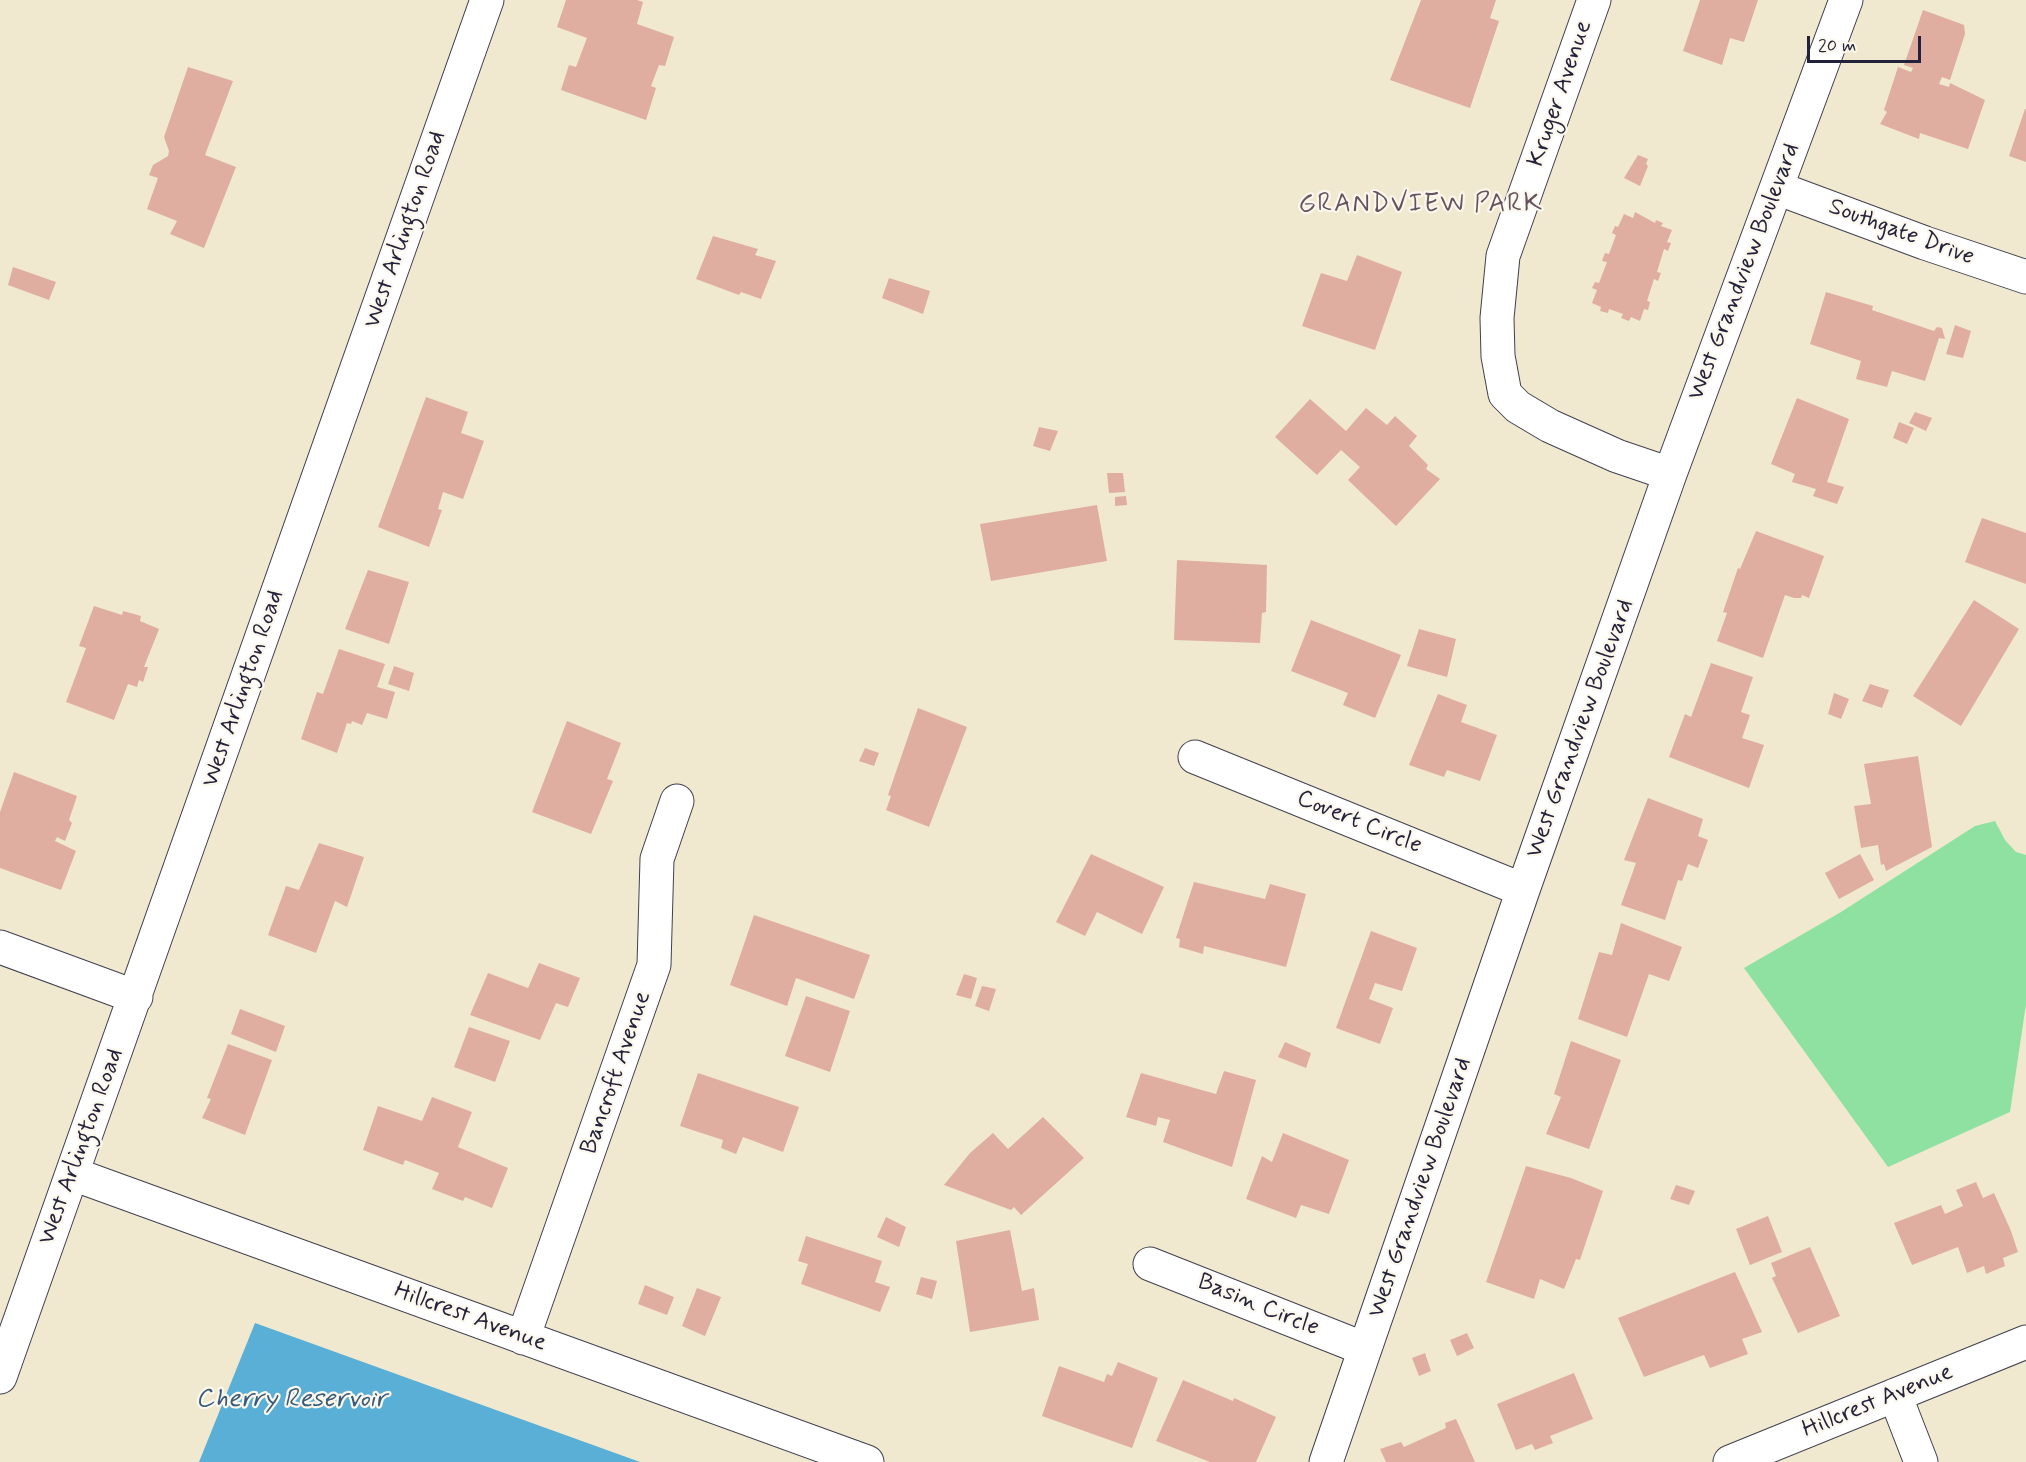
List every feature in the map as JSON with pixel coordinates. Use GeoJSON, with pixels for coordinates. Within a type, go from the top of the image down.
{"type":"FeatureCollection","features":[{"type":"Feature","properties":{"kind":"street","name":"West Arlington Road"},"geometry":{"type":"LineString","coordinates":[[0,1377],[487,0]]}},
{"type":"Feature","properties":{"kind":"street","name":"Kruger Avenue"},"geometry":{"type":"LineString","coordinates":[[1594,0],[1503,256],[1497,318],[1498,356],[1505,394],[1518,407],[1550,426],[1670,474]]}},
{"type":"Feature","properties":{"kind":"street","name":"West Grandview Boulevard"},"geometry":{"type":"LineString","coordinates":[[1326,1462],[1448,1115],[1523,890],[1670,474],[1846,0]]}},
{"type":"Feature","properties":{"kind":"street","name":"Southgate Drive"},"geometry":{"type":"LineString","coordinates":[[1778,188],[1925,243],[2026,277]]}},
{"type":"Feature","properties":{"kind":"street","name":"Covert Circle"},"geometry":{"type":"LineString","coordinates":[[1195,757],[1523,890]]}},
{"type":"Feature","properties":{"kind":"street","name":"Bancroft Avenue"},"geometry":{"type":"LineString","coordinates":[[523,1338],[654,965],[657,859],[677,801]]}},
{"type":"Feature","properties":{"kind":"street"},"geometry":{"type":"LineString","coordinates":[[0,947],[136,997]]}},
{"type":"Feature","properties":{"kind":"street","name":"Hillcrest Avenue"},"geometry":{"type":"LineString","coordinates":[[73,1174],[867,1462]]}},
{"type":"Feature","properties":{"kind":"street","name":"Basin Circle"},"geometry":{"type":"LineString","coordinates":[[1150,1264],[1365,1349]]}},
{"type":"Feature","properties":{"kind":"street","name":"Hillcrest Avenue"},"geometry":{"type":"LineString","coordinates":[[1730,1462],[2026,1341]]}},
{"type":"Feature","properties":{"kind":"street"},"geometry":{"type":"LineString","coordinates":[[1895,1395],[1921,1462]]}},
{"type":"Feature","properties":{"kind":"green space"},"geometry":{"type":"Polygon","coordinates":[[[1995,821],[2005,840],[2016,852],[2026,855],[2026,1004],[2010,1112],[1888,1167],[1744,968],[1841,912],[1975,826],[1995,821]]]}},
{"type":"Feature","properties":{"kind":"water","name":"Cherry Reservoir"},"geometry":{"type":"Polygon","coordinates":[[[255,1323],[640,1462],[199,1462],[255,1323]]]}},
{"type":"Feature","properties":{"kind":"building"},"geometry":{"type":"Polygon","coordinates":[[[566,0],[637,0],[643,2],[637,24],[674,37],[665,66],[659,65],[651,86],[656,88],[646,120],[561,90],[569,65],[576,67],[587,38],[557,27],[566,0]]]}},
{"type":"Feature","properties":{"kind":"building"},"geometry":{"type":"Polygon","coordinates":[[[1421,0],[1496,0],[1490,18],[1499,21],[1470,108],[1390,80],[1421,0]]]}},
{"type":"Feature","properties":{"kind":"building"},"geometry":{"type":"Polygon","coordinates":[[[1700,0],[1758,0],[1744,42],[1730,38],[1722,65],[1683,51],[1700,0]]]}},
{"type":"Feature","properties":{"kind":"building"},"geometry":{"type":"Polygon","coordinates":[[[1923,10],[1964,25],[1965,34],[1950,80],[1942,77],[1939,84],[1949,87],[1950,83],[1985,100],[1968,149],[1920,133],[1919,139],[1880,124],[1887,112],[1884,110],[1898,67],[1911,72],[1913,68],[1904,65],[1923,10]]]}},
{"type":"Feature","properties":{"kind":"building"},"geometry":{"type":"Polygon","coordinates":[[[188,67],[233,81],[205,155],[236,167],[204,248],[170,234],[177,221],[147,209],[158,178],[149,175],[153,165],[168,156],[169,151],[164,137],[188,67]]]}},
{"type":"Feature","properties":{"kind":"building"},"geometry":{"type":"Polygon","coordinates":[[[2026,109],[2026,162],[2009,156],[2026,109]]]}},
{"type":"Feature","properties":{"kind":"building"},"geometry":{"type":"Polygon","coordinates":[[[1638,155],[1648,159],[1646,164],[1648,166],[1640,186],[1624,178],[1638,155]]]}},
{"type":"Feature","properties":{"kind":"building"},"geometry":{"type":"Polygon","coordinates":[[[1635,212],[1655,223],[1656,220],[1663,223],[1661,226],[1672,230],[1667,242],[1671,243],[1668,251],[1664,249],[1657,272],[1661,273],[1658,281],[1654,279],[1647,301],[1650,302],[1648,310],[1644,309],[1640,321],[1631,317],[1629,321],[1621,318],[1623,314],[1609,309],[1608,313],[1600,311],[1601,307],[1592,303],[1597,290],[1592,288],[1595,282],[1599,283],[1607,262],[1602,261],[1605,253],[1609,254],[1616,235],[1612,233],[1615,226],[1618,227],[1624,214],[1633,218],[1635,212]]]}},
{"type":"Feature","properties":{"kind":"building"},"geometry":{"type":"Polygon","coordinates":[[[713,236],[758,249],[755,255],[776,261],[761,299],[741,292],[739,295],[696,279],[713,236]]]}},
{"type":"Feature","properties":{"kind":"building"},"geometry":{"type":"Polygon","coordinates":[[[1357,255],[1402,272],[1375,350],[1302,326],[1321,273],[1347,281],[1357,255]]]}},
{"type":"Feature","properties":{"kind":"building"},"geometry":{"type":"Polygon","coordinates":[[[13,267],[56,282],[49,300],[8,285],[13,267]]]}},
{"type":"Feature","properties":{"kind":"building"},"geometry":{"type":"Polygon","coordinates":[[[889,278],[930,291],[923,314],[882,298],[889,278]]]}},
{"type":"Feature","properties":{"kind":"building"},"geometry":{"type":"Polygon","coordinates":[[[1826,292],[1873,306],[1872,310],[1934,331],[1937,327],[1942,328],[1945,339],[1939,338],[1925,381],[1892,371],[1887,387],[1856,379],[1861,361],[1810,344],[1826,292]]]}},
{"type":"Feature","properties":{"kind":"building"},"geometry":{"type":"Polygon","coordinates":[[[1955,325],[1971,331],[1963,358],[1946,354],[1955,325]]]}},
{"type":"Feature","properties":{"kind":"building"},"geometry":{"type":"Polygon","coordinates":[[[426,397],[468,412],[461,433],[484,441],[463,499],[443,492],[438,509],[442,510],[429,547],[378,527],[426,397]]]}},
{"type":"Feature","properties":{"kind":"building"},"geometry":{"type":"Polygon","coordinates":[[[1797,398],[1849,419],[1827,482],[1844,487],[1837,504],[1813,496],[1816,489],[1792,482],[1795,474],[1771,464],[1797,398]]]}},
{"type":"Feature","properties":{"kind":"building"},"geometry":{"type":"Polygon","coordinates":[[[1310,399],[1346,431],[1366,408],[1387,425],[1395,416],[1417,436],[1409,446],[1428,465],[1426,469],[1440,479],[1396,526],[1348,480],[1360,467],[1341,450],[1317,475],[1275,437],[1310,399]]]}},
{"type":"Feature","properties":{"kind":"building"},"geometry":{"type":"Polygon","coordinates":[[[1915,412],[1932,418],[1926,431],[1909,423],[1915,412]]]}},
{"type":"Feature","properties":{"kind":"building"},"geometry":{"type":"Polygon","coordinates":[[[1899,422],[1914,428],[1907,444],[1893,438],[1899,422]]]}},
{"type":"Feature","properties":{"kind":"building"},"geometry":{"type":"Polygon","coordinates":[[[1039,427],[1058,431],[1050,451],[1033,446],[1039,427]]]}},
{"type":"Feature","properties":{"kind":"building"},"geometry":{"type":"Polygon","coordinates":[[[1107,473],[1123,473],[1125,492],[1109,493],[1107,473]]]}},
{"type":"Feature","properties":{"kind":"building"},"geometry":{"type":"Polygon","coordinates":[[[1126,496],[1127,505],[1115,506],[1115,497],[1126,496]]]}},
{"type":"Feature","properties":{"kind":"building"},"geometry":{"type":"Polygon","coordinates":[[[1097,505],[1107,561],[991,581],[980,524],[1097,505]]]}},
{"type":"Feature","properties":{"kind":"building"},"geometry":{"type":"Polygon","coordinates":[[[1982,518],[2026,533],[2026,584],[1965,562],[1982,518]]]}},
{"type":"Feature","properties":{"kind":"building"},"geometry":{"type":"Polygon","coordinates":[[[1756,531],[1824,556],[1809,598],[1802,595],[1801,598],[1794,598],[1785,595],[1763,658],[1717,641],[1727,613],[1723,612],[1738,568],[1740,569],[1756,531]]]}},
{"type":"Feature","properties":{"kind":"building"},"geometry":{"type":"Polygon","coordinates":[[[1177,560],[1267,565],[1266,612],[1262,613],[1260,643],[1174,640],[1177,560]]]}},
{"type":"Feature","properties":{"kind":"building"},"geometry":{"type":"Polygon","coordinates":[[[368,570],[409,582],[389,644],[345,629],[368,570]]]}},
{"type":"Feature","properties":{"kind":"building"},"geometry":{"type":"Polygon","coordinates":[[[1974,600],[2019,629],[1961,726],[1913,696],[1974,600]]]}},
{"type":"Feature","properties":{"kind":"building"},"geometry":{"type":"Polygon","coordinates":[[[94,606],[122,615],[123,611],[141,616],[140,621],[159,629],[144,667],[148,667],[143,682],[139,680],[137,687],[128,684],[114,720],[66,702],[86,648],[79,646],[94,606]]]}},
{"type":"Feature","properties":{"kind":"building"},"geometry":{"type":"Polygon","coordinates":[[[1311,620],[1401,655],[1375,718],[1343,705],[1348,693],[1291,671],[1311,620]]]}},
{"type":"Feature","properties":{"kind":"building"},"geometry":{"type":"Polygon","coordinates":[[[1419,629],[1456,639],[1447,677],[1407,666],[1419,629]]]}},
{"type":"Feature","properties":{"kind":"building"},"geometry":{"type":"Polygon","coordinates":[[[339,649],[385,664],[377,687],[395,692],[387,719],[367,713],[362,725],[352,721],[351,724],[347,723],[337,753],[301,739],[317,692],[323,694],[339,649]]]}},
{"type":"Feature","properties":{"kind":"building"},"geometry":{"type":"Polygon","coordinates":[[[1711,663],[1753,677],[1741,712],[1750,715],[1742,738],[1764,745],[1749,788],[1669,757],[1685,714],[1691,717],[1711,663]]]}},
{"type":"Feature","properties":{"kind":"building"},"geometry":{"type":"Polygon","coordinates":[[[394,666],[414,673],[409,691],[388,684],[394,666]]]}},
{"type":"Feature","properties":{"kind":"building"},"geometry":{"type":"Polygon","coordinates":[[[1870,684],[1889,690],[1882,708],[1862,701],[1870,684]]]}},
{"type":"Feature","properties":{"kind":"building"},"geometry":{"type":"Polygon","coordinates":[[[1834,693],[1849,699],[1841,719],[1828,714],[1834,693]]]}},
{"type":"Feature","properties":{"kind":"building"},"geometry":{"type":"Polygon","coordinates":[[[1438,694],[1467,705],[1461,722],[1497,735],[1480,781],[1447,770],[1444,777],[1409,765],[1438,694]]]}},
{"type":"Feature","properties":{"kind":"building"},"geometry":{"type":"Polygon","coordinates":[[[918,708],[967,727],[929,827],[886,810],[891,796],[888,795],[918,708]]]}},
{"type":"Feature","properties":{"kind":"building"},"geometry":{"type":"Polygon","coordinates":[[[567,721],[621,743],[607,779],[613,781],[591,834],[532,812],[567,721]]]}},
{"type":"Feature","properties":{"kind":"building"},"geometry":{"type":"Polygon","coordinates":[[[865,748],[879,753],[874,766],[859,761],[865,748]]]}},
{"type":"Feature","properties":{"kind":"building"},"geometry":{"type":"Polygon","coordinates":[[[1918,756],[1932,847],[1886,871],[1884,864],[1881,865],[1878,845],[1861,848],[1854,806],[1871,804],[1864,764],[1918,756]]]}},
{"type":"Feature","properties":{"kind":"building"},"geometry":{"type":"Polygon","coordinates":[[[14,772],[77,796],[69,820],[72,823],[65,841],[57,837],[55,841],[76,851],[61,890],[0,868],[0,812],[14,772]]]}},
{"type":"Feature","properties":{"kind":"building"},"geometry":{"type":"Polygon","coordinates":[[[1648,798],[1703,819],[1698,836],[1708,840],[1698,868],[1688,864],[1682,881],[1678,880],[1665,920],[1621,905],[1636,863],[1624,860],[1648,798]]]}},
{"type":"Feature","properties":{"kind":"building"},"geometry":{"type":"Polygon","coordinates":[[[319,843],[364,857],[347,907],[335,901],[316,953],[268,935],[286,886],[299,890],[319,843]]]}},
{"type":"Feature","properties":{"kind":"building"},"geometry":{"type":"Polygon","coordinates":[[[1091,854],[1164,887],[1142,934],[1097,912],[1085,936],[1056,922],[1091,854]]]}},
{"type":"Feature","properties":{"kind":"building"},"geometry":{"type":"Polygon","coordinates":[[[1860,854],[1874,880],[1839,899],[1825,873],[1860,854]]]}},
{"type":"Feature","properties":{"kind":"building"},"geometry":{"type":"Polygon","coordinates":[[[1194,882],[1265,899],[1270,884],[1306,894],[1286,967],[1204,946],[1203,954],[1179,947],[1180,939],[1176,938],[1194,882]]]}},
{"type":"Feature","properties":{"kind":"building"},"geometry":{"type":"Polygon","coordinates":[[[754,915],[870,955],[854,999],[796,978],[787,1006],[730,985],[754,915]]]}},
{"type":"Feature","properties":{"kind":"building"},"geometry":{"type":"Polygon","coordinates":[[[1621,923],[1682,947],[1669,981],[1649,974],[1627,1037],[1578,1019],[1599,952],[1612,955],[1621,923]]]}},
{"type":"Feature","properties":{"kind":"building"},"geometry":{"type":"Polygon","coordinates":[[[1371,931],[1417,948],[1402,991],[1375,983],[1369,999],[1393,1008],[1380,1044],[1336,1028],[1371,931]]]}},
{"type":"Feature","properties":{"kind":"building"},"geometry":{"type":"Polygon","coordinates":[[[539,963],[580,978],[568,1007],[556,1003],[540,1040],[470,1015],[488,973],[528,988],[539,963]]]}},
{"type":"Feature","properties":{"kind":"building"},"geometry":{"type":"Polygon","coordinates":[[[964,974],[977,978],[971,999],[956,995],[964,974]]]}},
{"type":"Feature","properties":{"kind":"building"},"geometry":{"type":"Polygon","coordinates":[[[982,986],[996,989],[989,1011],[975,1006],[982,986]]]}},
{"type":"Feature","properties":{"kind":"building"},"geometry":{"type":"Polygon","coordinates":[[[806,996],[850,1011],[830,1072],[785,1056],[806,996]]]}},
{"type":"Feature","properties":{"kind":"building"},"geometry":{"type":"Polygon","coordinates":[[[240,1009],[285,1026],[276,1052],[231,1034],[240,1009]]]}},
{"type":"Feature","properties":{"kind":"building"},"geometry":{"type":"Polygon","coordinates":[[[469,1027],[510,1041],[495,1082],[454,1067],[469,1027]]]}},
{"type":"Feature","properties":{"kind":"building"},"geometry":{"type":"Polygon","coordinates":[[[1571,1041],[1621,1060],[1589,1149],[1546,1134],[1561,1097],[1554,1094],[1571,1041]]]}},
{"type":"Feature","properties":{"kind":"building"},"geometry":{"type":"Polygon","coordinates":[[[1285,1042],[1311,1053],[1306,1068],[1278,1057],[1285,1042]]]}},
{"type":"Feature","properties":{"kind":"building"},"geometry":{"type":"Polygon","coordinates":[[[228,1044],[272,1060],[245,1135],[202,1118],[211,1099],[207,1098],[228,1044]]]}},
{"type":"Feature","properties":{"kind":"building"},"geometry":{"type":"Polygon","coordinates":[[[1224,1071],[1256,1080],[1232,1167],[1163,1142],[1170,1120],[1158,1117],[1156,1126],[1126,1117],[1141,1073],[1216,1094],[1224,1071]]]}},
{"type":"Feature","properties":{"kind":"building"},"geometry":{"type":"Polygon","coordinates":[[[698,1073],[799,1107],[783,1152],[743,1137],[736,1154],[721,1148],[723,1140],[680,1126],[698,1073]]]}},
{"type":"Feature","properties":{"kind":"building"},"geometry":{"type":"Polygon","coordinates":[[[432,1097],[472,1112],[458,1147],[508,1168],[492,1208],[465,1197],[463,1201],[432,1189],[439,1173],[405,1160],[403,1165],[363,1150],[378,1106],[422,1121],[432,1097]]]}},
{"type":"Feature","properties":{"kind":"building"},"geometry":{"type":"Polygon","coordinates":[[[1043,1117],[1084,1158],[1021,1215],[1014,1207],[1011,1210],[944,1185],[970,1153],[993,1133],[1008,1149],[1043,1117]]]}},
{"type":"Feature","properties":{"kind":"building"},"geometry":{"type":"Polygon","coordinates":[[[1283,1133],[1349,1160],[1329,1214],[1301,1205],[1296,1218],[1246,1199],[1262,1156],[1272,1162],[1283,1133]]]}},
{"type":"Feature","properties":{"kind":"building"},"geometry":{"type":"Polygon","coordinates":[[[1526,1166],[1571,1178],[1603,1191],[1580,1260],[1576,1259],[1564,1289],[1540,1279],[1534,1299],[1486,1282],[1526,1166]]]}},
{"type":"Feature","properties":{"kind":"building"},"geometry":{"type":"Polygon","coordinates":[[[1976,1182],[1983,1198],[1994,1193],[2018,1252],[2003,1258],[2005,1266],[1986,1274],[1984,1266],[1967,1273],[1958,1247],[1912,1265],[1894,1223],[1941,1205],[1945,1214],[1963,1206],[1956,1190],[1976,1182]]]}},
{"type":"Feature","properties":{"kind":"building"},"geometry":{"type":"Polygon","coordinates":[[[1676,1185],[1695,1191],[1689,1205],[1670,1199],[1676,1185]]]}},
{"type":"Feature","properties":{"kind":"building"},"geometry":{"type":"Polygon","coordinates":[[[1768,1216],[1782,1252],[1750,1265],[1736,1229],[1768,1216]]]}},
{"type":"Feature","properties":{"kind":"building"},"geometry":{"type":"Polygon","coordinates":[[[886,1217],[906,1227],[899,1247],[877,1237],[886,1217]]]}},
{"type":"Feature","properties":{"kind":"building"},"geometry":{"type":"Polygon","coordinates":[[[1010,1230],[1022,1291],[1034,1288],[1039,1320],[970,1332],[956,1241],[1010,1230]]]}},
{"type":"Feature","properties":{"kind":"building"},"geometry":{"type":"Polygon","coordinates":[[[806,1236],[882,1261],[875,1282],[890,1287],[880,1312],[801,1284],[808,1264],[798,1261],[806,1236]]]}},
{"type":"Feature","properties":{"kind":"building"},"geometry":{"type":"Polygon","coordinates":[[[1810,1247],[1840,1316],[1798,1333],[1772,1278],[1776,1276],[1771,1263],[1810,1247]]]}},
{"type":"Feature","properties":{"kind":"building"},"geometry":{"type":"Polygon","coordinates":[[[1735,1272],[1762,1332],[1742,1339],[1748,1354],[1710,1368],[1704,1355],[1644,1377],[1618,1318],[1735,1272]]]}},
{"type":"Feature","properties":{"kind":"building"},"geometry":{"type":"Polygon","coordinates":[[[921,1277],[937,1281],[932,1299],[916,1294],[921,1277]]]}},
{"type":"Feature","properties":{"kind":"building"},"geometry":{"type":"Polygon","coordinates":[[[645,1285],[674,1297],[667,1315],[638,1304],[645,1285]]]}},
{"type":"Feature","properties":{"kind":"building"},"geometry":{"type":"Polygon","coordinates":[[[697,1288],[721,1297],[705,1336],[682,1326],[697,1288]]]}},
{"type":"Feature","properties":{"kind":"building"},"geometry":{"type":"Polygon","coordinates":[[[1467,1333],[1474,1348],[1457,1356],[1450,1340],[1467,1333]]]}},
{"type":"Feature","properties":{"kind":"building"},"geometry":{"type":"Polygon","coordinates":[[[1425,1353],[1431,1371],[1419,1376],[1412,1358],[1425,1353]]]}},
{"type":"Feature","properties":{"kind":"building"},"geometry":{"type":"Polygon","coordinates":[[[1118,1362],[1158,1378],[1132,1448],[1042,1416],[1059,1366],[1104,1382],[1107,1374],[1112,1376],[1118,1362]]]}},
{"type":"Feature","properties":{"kind":"building"},"geometry":{"type":"Polygon","coordinates":[[[1574,1373],[1593,1419],[1550,1436],[1553,1443],[1535,1450],[1532,1444],[1516,1450],[1497,1404],[1574,1373]]]}},
{"type":"Feature","properties":{"kind":"building"},"geometry":{"type":"Polygon","coordinates":[[[1183,1380],[1233,1401],[1234,1398],[1276,1417],[1256,1462],[1210,1462],[1156,1441],[1183,1380]]]}},
{"type":"Feature","properties":{"kind":"building"},"geometry":{"type":"Polygon","coordinates":[[[1456,1419],[1475,1462],[1386,1462],[1380,1449],[1401,1442],[1404,1447],[1446,1428],[1445,1423],[1456,1419]]]}},
{"type":"Feature","properties":{"kind":"district","name":"GRANDVIEW PARK"},"geometry":{"type":"Point","coordinates":[1421,206]}}]}
